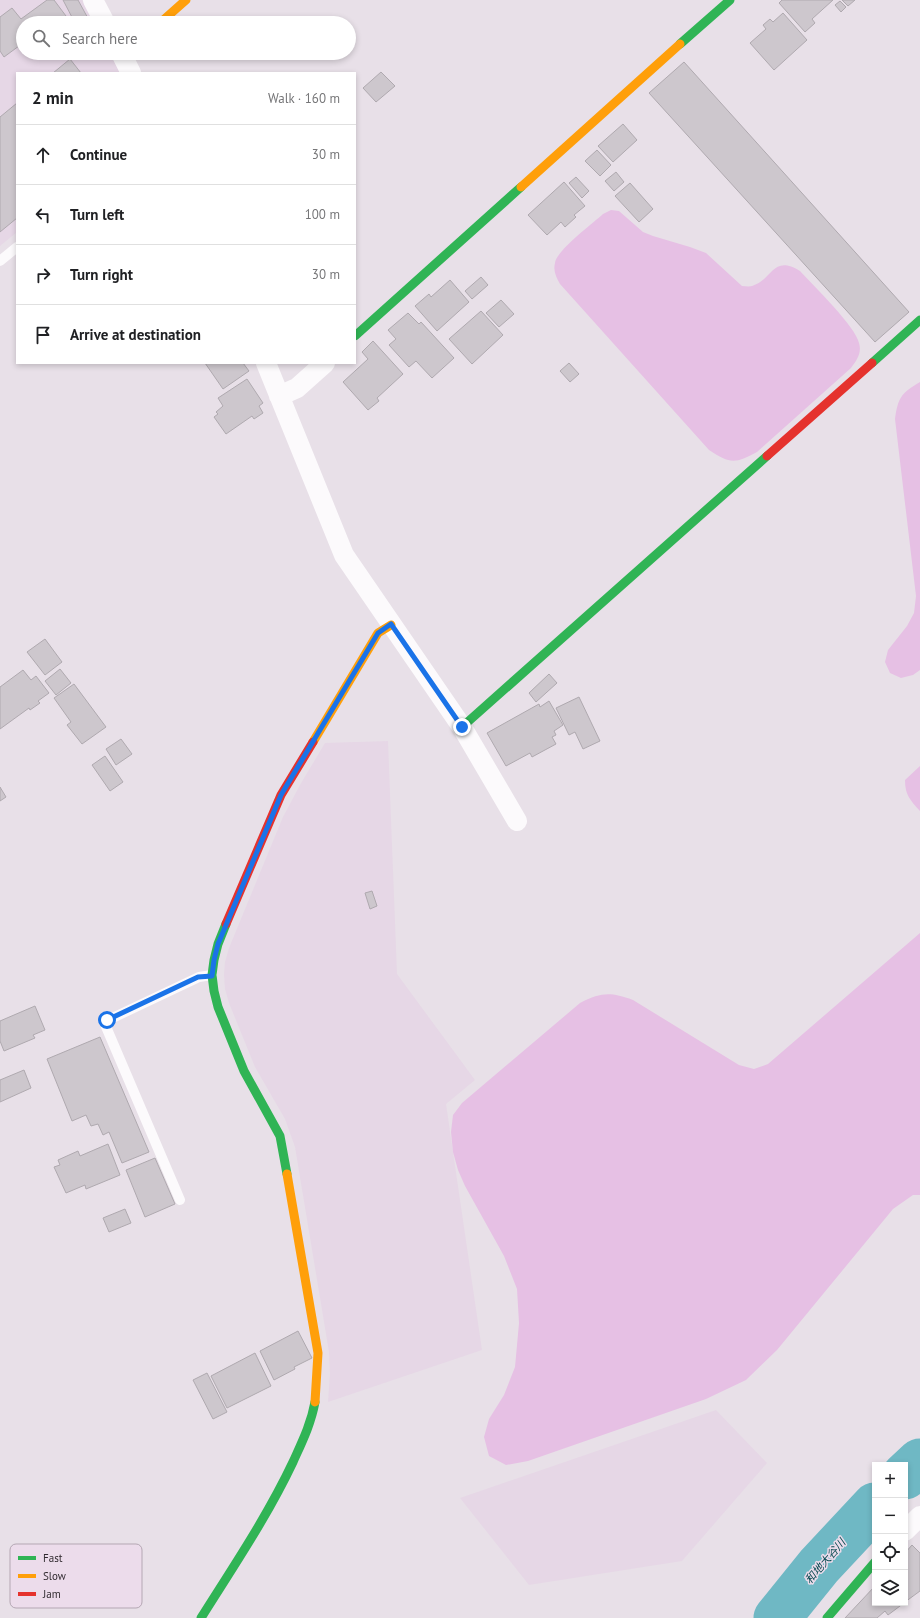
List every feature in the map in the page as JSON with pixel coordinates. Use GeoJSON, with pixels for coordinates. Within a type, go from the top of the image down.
{"type":"FeatureCollection","features":[{"type":"Feature","properties":{"kind":"street"},"geometry":{"type":"LineString","coordinates":[[93,0],[101,16]]}},
{"type":"Feature","properties":{"kind":"street"},"geometry":{"type":"LineString","coordinates":[[168,16],[186,0]]}},
{"type":"Feature","properties":{"kind":"street"},"geometry":{"type":"LineString","coordinates":[[356,335],[730,0]]}},
{"type":"Feature","properties":{"kind":"street"},"geometry":{"type":"LineString","coordinates":[[124,60],[130,72]]}},
{"type":"Feature","properties":{"kind":"street"},"geometry":{"type":"LineString","coordinates":[[462,727],[920,320]]}},
{"type":"Feature","properties":{"kind":"street"},"geometry":{"type":"LineString","coordinates":[[266,364],[344,555],[462,727],[517,821]]}},
{"type":"Feature","properties":{"kind":"street"},"geometry":{"type":"LineString","coordinates":[[279,396],[297,388],[324,364]]}},
{"type":"Feature","properties":{"kind":"street"},"geometry":{"type":"LineString","coordinates":[[201,1618],[278,1493],[298,1453],[313,1414],[317,1394],[318,1374],[315,1332],[283,1149],[274,1124],[244,1071],[218,1007],[212,976],[214,960],[218,944],[281,795],[378,633],[391,624]]}},
{"type":"Feature","properties":{"kind":"street"},"geometry":{"type":"LineString","coordinates":[[908,1527],[920,1516]]}},
{"type":"Feature","properties":{"kind":"street"},"geometry":{"type":"LineString","coordinates":[[827,1618],[872,1566]]}},
{"type":"Feature","properties":{"kind":"lane"},"geometry":{"type":"LineString","coordinates":[[0,261],[16,248]]}},
{"type":"Feature","properties":{"kind":"lane"},"geometry":{"type":"LineString","coordinates":[[180,1200],[104,1022],[198,977],[212,976]]}},
{"type":"Feature","properties":{"kind":"shaded area"},"geometry":{"type":"Polygon","coordinates":[[[0,0],[82,0],[90,16],[16,16],[16,60],[114,60],[120,72],[16,72],[16,233],[0,246],[0,0]]]}},
{"type":"Feature","properties":{"kind":"shaded area"},"geometry":{"type":"Polygon","coordinates":[[[611,210],[619,211],[643,232],[706,253],[742,286],[751,286],[759,283],[773,270],[784,265],[800,271],[833,306],[856,336],[860,350],[855,362],[851,368],[757,452],[743,459],[733,461],[716,455],[709,450],[560,284],[556,276],[554,269],[555,263],[561,252],[603,214],[611,210]]]}},
{"type":"Feature","properties":{"kind":"shaded area"},"geometry":{"type":"Polygon","coordinates":[[[920,382],[920,670],[913,675],[901,678],[890,673],[885,662],[888,650],[907,626],[914,613],[916,596],[895,419],[899,401],[908,389],[920,382]]]}},
{"type":"Feature","properties":{"kind":"shaded area"},"geometry":{"type":"Polygon","coordinates":[[[388,741],[397,974],[475,1080],[446,1104],[482,1350],[328,1402],[330,1374],[329,1352],[295,1147],[285,1119],[255,1067],[229,1003],[225,989],[225,962],[229,948],[283,817],[325,743],[388,741]]]}},
{"type":"Feature","properties":{"kind":"shaded area"},"geometry":{"type":"Polygon","coordinates":[[[920,766],[920,811],[909,797],[906,790],[905,780],[920,766]]]}},
{"type":"Feature","properties":{"kind":"shaded area"},"geometry":{"type":"Polygon","coordinates":[[[920,933],[920,1195],[913,1195],[893,1209],[777,1350],[746,1380],[706,1399],[528,1461],[506,1465],[489,1456],[484,1437],[489,1419],[504,1395],[515,1367],[519,1323],[517,1289],[504,1256],[465,1186],[458,1170],[453,1152],[451,1132],[453,1115],[462,1103],[580,1003],[606,994],[633,1000],[739,1065],[754,1069],[768,1064],[920,933]]]}},
{"type":"Feature","properties":{"kind":"shaded area"},"geometry":{"type":"Polygon","coordinates":[[[716,1410],[767,1463],[682,1561],[529,1585],[460,1498],[716,1410]]]}},
{"type":"Feature","properties":{"kind":"building"},"geometry":{"type":"Polygon","coordinates":[[[47,0],[54,0],[66,16],[25,16],[47,0]]]}},
{"type":"Feature","properties":{"kind":"building"},"geometry":{"type":"Polygon","coordinates":[[[63,0],[78,0],[87,16],[71,16],[63,0]]]}},
{"type":"Feature","properties":{"kind":"building"},"geometry":{"type":"Polygon","coordinates":[[[782,0],[833,0],[812,19],[815,23],[805,32],[779,3],[782,0]]]}},
{"type":"Feature","properties":{"kind":"building"},"geometry":{"type":"Polygon","coordinates":[[[842,0],[855,0],[848,6],[842,0]]]}},
{"type":"Feature","properties":{"kind":"building"},"geometry":{"type":"Polygon","coordinates":[[[840,1],[846,7],[841,12],[835,5],[840,1]]]}},
{"type":"Feature","properties":{"kind":"building"},"geometry":{"type":"Polygon","coordinates":[[[12,8],[19,16],[16,16],[16,48],[4,57],[0,51],[0,17],[12,8]]]}},
{"type":"Feature","properties":{"kind":"building"},"geometry":{"type":"Polygon","coordinates":[[[783,13],[807,40],[774,70],[750,43],[766,29],[763,25],[770,19],[773,22],[783,13]]]}},
{"type":"Feature","properties":{"kind":"building"},"geometry":{"type":"Polygon","coordinates":[[[71,60],[80,72],[54,72],[71,60]]]}},
{"type":"Feature","properties":{"kind":"building"},"geometry":{"type":"Polygon","coordinates":[[[684,62],[909,312],[875,342],[649,93],[684,62]]]}},
{"type":"Feature","properties":{"kind":"building"},"geometry":{"type":"Polygon","coordinates":[[[381,72],[395,86],[376,102],[363,88],[381,72]]]}},
{"type":"Feature","properties":{"kind":"building"},"geometry":{"type":"Polygon","coordinates":[[[16,104],[16,219],[0,232],[0,117],[16,104]]]}},
{"type":"Feature","properties":{"kind":"building"},"geometry":{"type":"Polygon","coordinates":[[[623,124],[637,140],[613,162],[598,146],[623,124]]]}},
{"type":"Feature","properties":{"kind":"building"},"geometry":{"type":"Polygon","coordinates":[[[597,150],[611,165],[600,176],[585,161],[597,150]]]}},
{"type":"Feature","properties":{"kind":"building"},"geometry":{"type":"Polygon","coordinates":[[[616,172],[624,182],[614,191],[605,181],[616,172]]]}},
{"type":"Feature","properties":{"kind":"building"},"geometry":{"type":"Polygon","coordinates":[[[576,177],[589,191],[582,198],[569,183],[576,177]]]}},
{"type":"Feature","properties":{"kind":"building"},"geometry":{"type":"Polygon","coordinates":[[[564,182],[585,206],[574,215],[576,217],[565,227],[561,222],[547,235],[528,215],[564,182]]]}},
{"type":"Feature","properties":{"kind":"building"},"geometry":{"type":"Polygon","coordinates":[[[630,183],[653,209],[639,222],[615,196],[630,183]]]}},
{"type":"Feature","properties":{"kind":"building"},"geometry":{"type":"Polygon","coordinates":[[[481,277],[488,285],[472,299],[465,291],[481,277]]]}},
{"type":"Feature","properties":{"kind":"building"},"geometry":{"type":"Polygon","coordinates":[[[450,280],[469,302],[437,331],[415,306],[429,294],[431,297],[450,280]]]}},
{"type":"Feature","properties":{"kind":"building"},"geometry":{"type":"Polygon","coordinates":[[[501,300],[514,314],[499,327],[486,313],[501,300]]]}},
{"type":"Feature","properties":{"kind":"building"},"geometry":{"type":"Polygon","coordinates":[[[481,311],[503,335],[472,364],[449,339],[481,311]]]}},
{"type":"Feature","properties":{"kind":"building"},"geometry":{"type":"Polygon","coordinates":[[[408,313],[419,324],[421,322],[454,358],[432,378],[416,361],[409,367],[389,345],[396,339],[388,330],[408,313]]]}},
{"type":"Feature","properties":{"kind":"building"},"geometry":{"type":"Polygon","coordinates":[[[373,341],[403,374],[377,398],[379,401],[368,410],[343,382],[368,359],[362,352],[373,341]]]}},
{"type":"Feature","properties":{"kind":"building"},"geometry":{"type":"Polygon","coordinates":[[[569,363],[579,374],[570,382],[560,371],[569,363]]]}},
{"type":"Feature","properties":{"kind":"building"},"geometry":{"type":"Polygon","coordinates":[[[206,364],[244,364],[249,371],[223,389],[206,364]]]}},
{"type":"Feature","properties":{"kind":"building"},"geometry":{"type":"Polygon","coordinates":[[[247,379],[263,403],[259,406],[263,413],[254,419],[252,416],[226,434],[214,417],[218,414],[216,412],[223,406],[218,398],[247,379]]]}},
{"type":"Feature","properties":{"kind":"building"},"geometry":{"type":"Polygon","coordinates":[[[45,639],[62,662],[45,675],[27,652],[45,639]]]}},
{"type":"Feature","properties":{"kind":"building"},"geometry":{"type":"Polygon","coordinates":[[[60,669],[71,683],[56,695],[45,681],[60,669]]]}},
{"type":"Feature","properties":{"kind":"building"},"geometry":{"type":"Polygon","coordinates":[[[23,670],[31,680],[36,676],[49,693],[38,701],[40,703],[30,710],[29,708],[0,729],[0,687],[23,670]]]}},
{"type":"Feature","properties":{"kind":"building"},"geometry":{"type":"Polygon","coordinates":[[[549,674],[557,683],[536,702],[529,693],[549,674]]]}},
{"type":"Feature","properties":{"kind":"building"},"geometry":{"type":"Polygon","coordinates":[[[74,684],[106,727],[82,744],[67,725],[71,722],[54,698],[74,684]]]}},
{"type":"Feature","properties":{"kind":"building"},"geometry":{"type":"Polygon","coordinates":[[[579,697],[600,741],[583,749],[575,732],[569,735],[556,708],[579,697]]]}},
{"type":"Feature","properties":{"kind":"building"},"geometry":{"type":"Polygon","coordinates":[[[549,701],[563,725],[554,731],[556,735],[552,737],[556,744],[532,757],[530,753],[506,766],[487,733],[539,704],[540,707],[549,701]]]}},
{"type":"Feature","properties":{"kind":"building"},"geometry":{"type":"Polygon","coordinates":[[[121,739],[132,754],[116,765],[106,749],[121,739]]]}},
{"type":"Feature","properties":{"kind":"building"},"geometry":{"type":"Polygon","coordinates":[[[105,756],[123,782],[110,791],[92,765],[105,756]]]}},
{"type":"Feature","properties":{"kind":"building"},"geometry":{"type":"Polygon","coordinates":[[[0,787],[6,797],[0,801],[0,787]]]}},
{"type":"Feature","properties":{"kind":"building"},"geometry":{"type":"Polygon","coordinates":[[[372,891],[377,906],[370,909],[365,893],[372,891]]]}},
{"type":"Feature","properties":{"kind":"building"},"geometry":{"type":"Polygon","coordinates":[[[35,1006],[45,1030],[33,1035],[35,1038],[4,1051],[0,1041],[0,1021],[35,1006]]]}},
{"type":"Feature","properties":{"kind":"building"},"geometry":{"type":"Polygon","coordinates":[[[100,1037],[149,1152],[122,1163],[109,1132],[103,1135],[98,1124],[91,1126],[86,1115],[72,1121],[47,1059],[100,1037]]]}},
{"type":"Feature","properties":{"kind":"building"},"geometry":{"type":"Polygon","coordinates":[[[24,1070],[31,1088],[0,1102],[0,1080],[24,1070]]]}},
{"type":"Feature","properties":{"kind":"building"},"geometry":{"type":"Polygon","coordinates":[[[108,1144],[120,1175],[86,1189],[85,1185],[66,1193],[54,1167],[60,1165],[58,1160],[78,1151],[80,1156],[108,1144]]]}},
{"type":"Feature","properties":{"kind":"building"},"geometry":{"type":"Polygon","coordinates":[[[155,1158],[175,1204],[145,1217],[126,1170],[155,1158]]]}},
{"type":"Feature","properties":{"kind":"building"},"geometry":{"type":"Polygon","coordinates":[[[125,1209],[131,1223],[109,1232],[103,1218],[125,1209]]]}},
{"type":"Feature","properties":{"kind":"building"},"geometry":{"type":"Polygon","coordinates":[[[298,1331],[312,1358],[294,1367],[295,1369],[274,1380],[260,1351],[298,1331]]]}},
{"type":"Feature","properties":{"kind":"building"},"geometry":{"type":"Polygon","coordinates":[[[255,1353],[271,1386],[227,1408],[211,1376],[255,1353]]]}},
{"type":"Feature","properties":{"kind":"building"},"geometry":{"type":"Polygon","coordinates":[[[207,1373],[227,1412],[213,1419],[193,1380],[207,1373]]]}},
{"type":"Feature","properties":{"kind":"building"},"geometry":{"type":"Polygon","coordinates":[[[912,1545],[920,1553],[920,1591],[908,1600],[908,1570],[908,1550],[912,1545]]]}},
{"type":"Feature","properties":{"kind":"building"},"geometry":{"type":"Polygon","coordinates":[[[872,1589],[872,1606],[900,1606],[888,1615],[885,1611],[877,1618],[845,1618],[872,1589]]]}},
{"type":"Feature","properties":{"kind":"waterway","name":"和地大谷川"},"geometry":{"type":"LineString","coordinates":[[908,1473],[920,1462]]}},
{"type":"Feature","properties":{"kind":"waterway","name":"和地大谷川"},"geometry":{"type":"LineString","coordinates":[[777,1618],[819,1566],[872,1509]]}},
{"type":"Feature","properties":{"kind":"traffic: fast"},"geometry":{"type":"LineString","coordinates":[[680,44],[730,0]]}},
{"type":"Feature","properties":{"kind":"traffic: fast"},"geometry":{"type":"LineString","coordinates":[[356,335],[521,187]]}},
{"type":"Feature","properties":{"kind":"traffic: fast"},"geometry":{"type":"LineString","coordinates":[[872,363],[920,320]]}},
{"type":"Feature","properties":{"kind":"traffic: fast"},"geometry":{"type":"LineString","coordinates":[[462,727],[767,456]]}},
{"type":"Feature","properties":{"kind":"traffic: fast"},"geometry":{"type":"LineString","coordinates":[[226,924],[218,944],[214,960],[212,975],[214,991],[218,1007],[244,1071],[280,1136],[287,1174]]}},
{"type":"Feature","properties":{"kind":"traffic: fast"},"geometry":{"type":"LineString","coordinates":[[201,1618],[249,1542],[283,1482],[306,1433],[315,1402]]}},
{"type":"Feature","properties":{"kind":"traffic: fast"},"geometry":{"type":"LineString","coordinates":[[827,1618],[872,1566]]}},
{"type":"Feature","properties":{"kind":"traffic: slow"},"geometry":{"type":"LineString","coordinates":[[168,16],[186,0]]}},
{"type":"Feature","properties":{"kind":"traffic: slow"},"geometry":{"type":"LineString","coordinates":[[521,187],[680,44]]}},
{"type":"Feature","properties":{"kind":"traffic: slow"},"geometry":{"type":"LineString","coordinates":[[313,742],[378,633],[391,625]]}},
{"type":"Feature","properties":{"kind":"traffic: slow"},"geometry":{"type":"LineString","coordinates":[[287,1174],[318,1353],[315,1402]]}},
{"type":"Feature","properties":{"kind":"traffic: jam"},"geometry":{"type":"LineString","coordinates":[[767,456],[872,363]]}},
{"type":"Feature","properties":{"kind":"traffic: jam"},"geometry":{"type":"LineString","coordinates":[[226,924],[281,795],[313,742]]}},
{"type":"Feature","properties":{"kind":"route"},"geometry":{"type":"LineString","coordinates":[[107,1020],[198,977],[212,976],[218,944],[272,812],[289,779],[378,633],[391,624],[462,727]]}}]}
